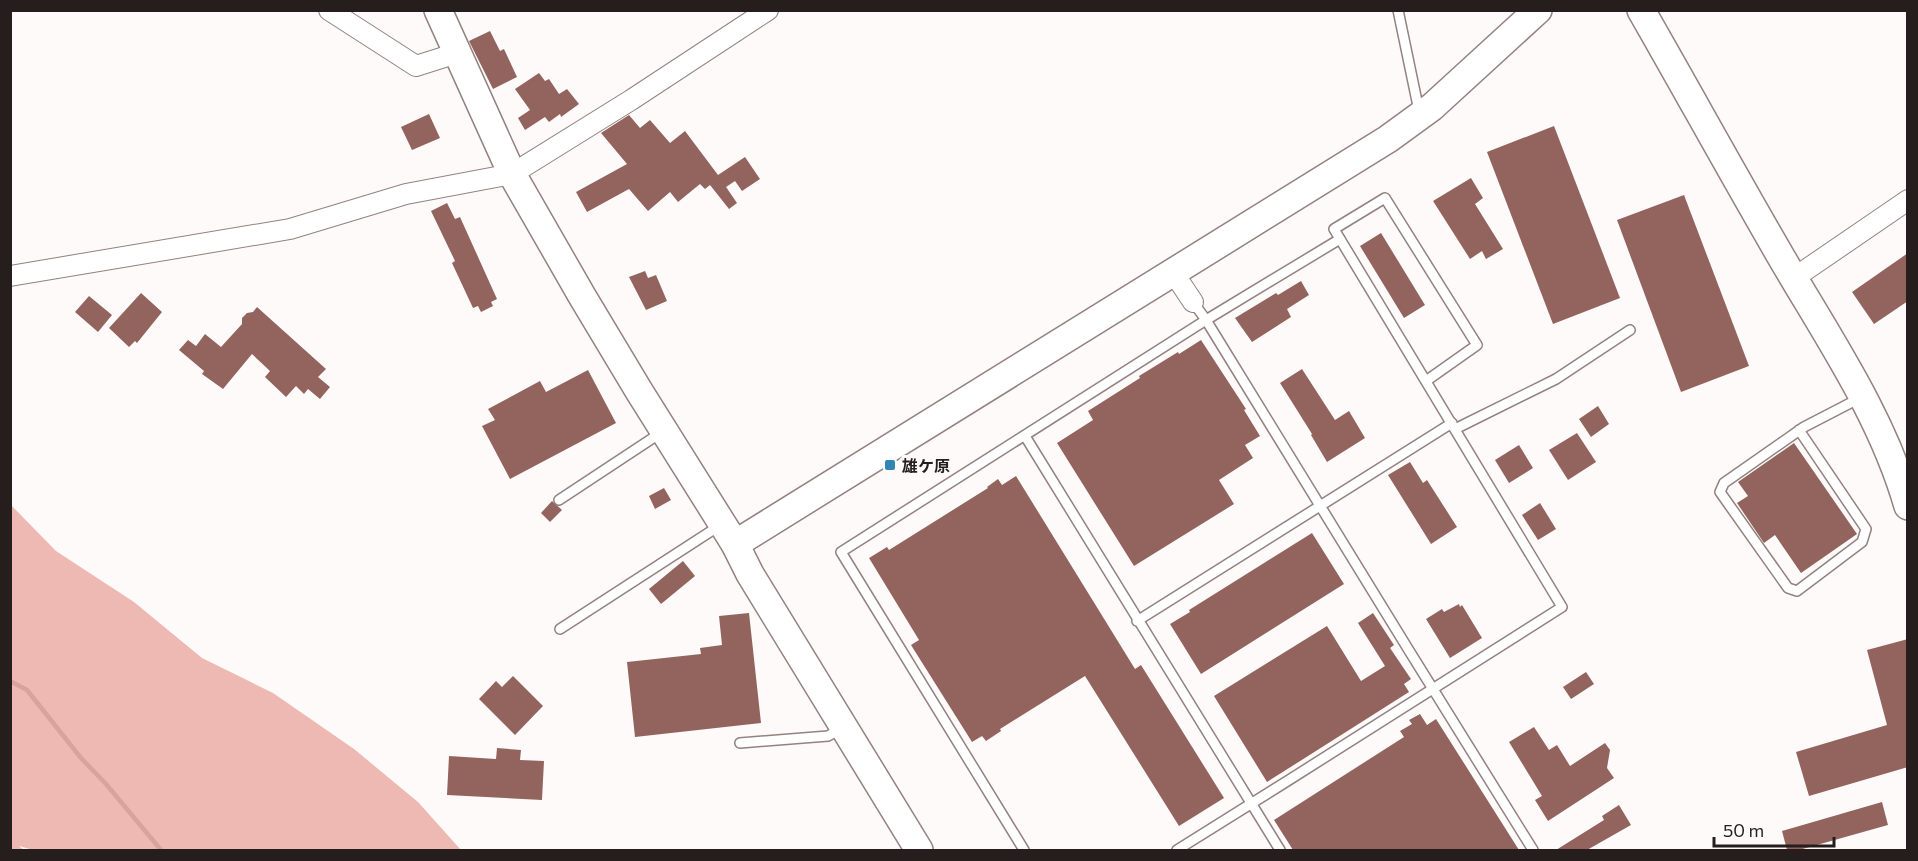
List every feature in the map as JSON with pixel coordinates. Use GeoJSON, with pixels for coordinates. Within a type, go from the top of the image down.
{"type":"FeatureCollection","features":[{"type":"Feature","properties":{"kind":"street"},"geometry":{"type":"LineString","coordinates":[[328,10],[416,66],[457,53]]}},
{"type":"Feature","properties":{"kind":"street"},"geometry":{"type":"LineString","coordinates":[[438,10],[512,174],[582,296],[729,534],[750,574],[919,850]]}},
{"type":"Feature","properties":{"kind":"street"},"geometry":{"type":"LineString","coordinates":[[10,276],[290,229],[406,194],[512,174],[631,100],[768,10]]}},
{"type":"Feature","properties":{"kind":"street"},"geometry":{"type":"LineString","coordinates":[[1641,10],[1851,374],[1879,431],[1908,506]]}},
{"type":"Feature","properties":{"kind":"street"},"geometry":{"type":"LineString","coordinates":[[729,534],[1173,272],[1388,139],[1432,107],[1535,11]]}},
{"type":"Feature","properties":{"kind":"street"},"geometry":{"type":"LineString","coordinates":[[1794,278],[1908,200]]}},
{"type":"Feature","properties":{"kind":"street"},"geometry":{"type":"LineString","coordinates":[[1173,272],[1193,302]]}},
{"type":"Feature","properties":{"kind":"lane"},"geometry":{"type":"LineString","coordinates":[[1398,10],[1420,116]]}},
{"type":"Feature","properties":{"kind":"lane"},"geometry":{"type":"LineString","coordinates":[[1178,850],[1562,607],[1334,229],[1385,198],[1477,345],[1426,381]]}},
{"type":"Feature","properties":{"kind":"lane"},"geometry":{"type":"LineString","coordinates":[[1024,850],[841,552],[1206,320],[1340,239]]}},
{"type":"Feature","properties":{"kind":"lane"},"geometry":{"type":"LineString","coordinates":[[1193,302],[1533,850]]}},
{"type":"Feature","properties":{"kind":"lane"},"geometry":{"type":"LineString","coordinates":[[1137,621],[1320,505],[1453,426],[1556,379],[1630,330]]}},
{"type":"Feature","properties":{"kind":"lane"},"geometry":{"type":"LineString","coordinates":[[1799,430],[1866,530],[1862,542],[1797,591],[1788,588],[1720,492],[1724,483],[1799,430],[1862,396]]}},
{"type":"Feature","properties":{"kind":"lane"},"geometry":{"type":"LineString","coordinates":[[559,500],[664,431]]}},
{"type":"Feature","properties":{"kind":"lane"},"geometry":{"type":"LineString","coordinates":[[1025,436],[1280,850]]}},
{"type":"Feature","properties":{"kind":"lane"},"geometry":{"type":"LineString","coordinates":[[560,629],[729,534]]}},
{"type":"Feature","properties":{"kind":"lane"},"geometry":{"type":"LineString","coordinates":[[740,743],[828,736],[844,728]]}},
{"type":"Feature","properties":{"kind":"shaded area"},"geometry":{"type":"Polygon","coordinates":[[[10,504],[56,551],[134,602],[202,658],[273,693],[354,749],[418,802],[461,850],[33,850],[19,846],[24,850],[11,850],[10,504]]]}},
{"type":"Feature","properties":{"kind":"building"},"geometry":{"type":"Polygon","coordinates":[[[490,31],[500,51],[504,49],[517,77],[493,89],[469,41],[490,31]]]}},
{"type":"Feature","properties":{"kind":"building"},"geometry":{"type":"Polygon","coordinates":[[[539,73],[545,81],[549,79],[559,94],[567,89],[579,104],[561,117],[560,114],[549,122],[545,117],[525,130],[518,118],[530,110],[515,89],[539,73]]]}},
{"type":"Feature","properties":{"kind":"building"},"geometry":{"type":"Polygon","coordinates":[[[429,114],[440,138],[412,150],[401,127],[429,114]]]}},
{"type":"Feature","properties":{"kind":"building"},"geometry":{"type":"Polygon","coordinates":[[[629,115],[640,128],[650,120],[670,143],[685,131],[718,175],[745,157],[760,179],[742,191],[735,181],[726,187],[737,203],[729,209],[710,185],[705,189],[700,184],[678,202],[670,192],[648,211],[629,189],[587,212],[576,192],[627,164],[601,133],[629,115]]]}},
{"type":"Feature","properties":{"kind":"building"},"geometry":{"type":"Polygon","coordinates":[[[1554,126],[1620,298],[1553,324],[1487,152],[1554,126]]]}},
{"type":"Feature","properties":{"kind":"building"},"geometry":{"type":"Polygon","coordinates":[[[1471,178],[1483,198],[1475,204],[1503,249],[1486,259],[1482,251],[1470,259],[1433,201],[1471,178]]]}},
{"type":"Feature","properties":{"kind":"building"},"geometry":{"type":"Polygon","coordinates":[[[1684,195],[1749,366],[1681,392],[1617,220],[1684,195]]]}},
{"type":"Feature","properties":{"kind":"building"},"geometry":{"type":"Polygon","coordinates":[[[447,203],[455,219],[460,217],[497,299],[491,302],[493,306],[481,312],[478,306],[473,308],[452,263],[455,261],[431,211],[447,203]]]}},
{"type":"Feature","properties":{"kind":"building"},"geometry":{"type":"Polygon","coordinates":[[[1381,233],[1425,305],[1404,318],[1360,246],[1381,233]]]}},
{"type":"Feature","properties":{"kind":"building"},"geometry":{"type":"Polygon","coordinates":[[[1908,253],[1908,301],[1874,324],[1852,292],[1908,253]]]}},
{"type":"Feature","properties":{"kind":"building"},"geometry":{"type":"Polygon","coordinates":[[[645,271],[648,278],[656,275],[667,301],[646,310],[629,277],[645,271]]]}},
{"type":"Feature","properties":{"kind":"building"},"geometry":{"type":"Polygon","coordinates":[[[1301,281],[1309,295],[1287,309],[1291,317],[1252,342],[1235,318],[1301,281]]]}},
{"type":"Feature","properties":{"kind":"building"},"geometry":{"type":"Polygon","coordinates":[[[141,293],[162,312],[137,343],[135,341],[129,347],[109,328],[141,293]]]}},
{"type":"Feature","properties":{"kind":"building"},"geometry":{"type":"Polygon","coordinates":[[[89,296],[112,315],[98,332],[75,312],[89,296]]]}},
{"type":"Feature","properties":{"kind":"building"},"geometry":{"type":"Polygon","coordinates":[[[257,307],[326,369],[318,377],[330,387],[320,399],[308,389],[304,394],[296,386],[286,397],[265,377],[270,371],[252,354],[223,389],[202,374],[204,371],[179,350],[188,340],[196,346],[205,334],[221,347],[242,324],[242,318],[257,307]]]}},
{"type":"Feature","properties":{"kind":"building"},"geometry":{"type":"Polygon","coordinates":[[[1201,340],[1246,409],[1244,410],[1260,436],[1245,445],[1253,458],[1219,480],[1234,504],[1134,566],[1057,443],[1093,420],[1088,411],[1140,378],[1139,376],[1201,340]]]}},
{"type":"Feature","properties":{"kind":"building"},"geometry":{"type":"Polygon","coordinates":[[[1302,369],[1335,420],[1349,411],[1365,438],[1327,462],[1280,383],[1302,369]]]}},
{"type":"Feature","properties":{"kind":"building"},"geometry":{"type":"Polygon","coordinates":[[[588,370],[616,423],[510,479],[482,426],[495,420],[488,409],[540,381],[546,392],[588,370]]]}},
{"type":"Feature","properties":{"kind":"building"},"geometry":{"type":"Polygon","coordinates":[[[1598,406],[1609,424],[1591,437],[1579,419],[1598,406]]]}},
{"type":"Feature","properties":{"kind":"building"},"geometry":{"type":"Polygon","coordinates":[[[1577,433],[1596,462],[1568,480],[1549,450],[1577,433]]]}},
{"type":"Feature","properties":{"kind":"building"},"geometry":{"type":"Polygon","coordinates":[[[1794,443],[1857,534],[1801,573],[1775,535],[1764,543],[1737,503],[1748,496],[1738,482],[1794,443]]]}},
{"type":"Feature","properties":{"kind":"building"},"geometry":{"type":"Polygon","coordinates":[[[1519,445],[1533,468],[1509,483],[1495,460],[1519,445]]]}},
{"type":"Feature","properties":{"kind":"building"},"geometry":{"type":"Polygon","coordinates":[[[1410,462],[1423,483],[1427,480],[1457,527],[1431,544],[1388,475],[1410,462]]]}},
{"type":"Feature","properties":{"kind":"building"},"geometry":{"type":"Polygon","coordinates":[[[1016,476],[1135,669],[1141,665],[1224,798],[1179,826],[1085,676],[1000,729],[1001,731],[986,741],[982,736],[972,742],[911,645],[919,640],[869,558],[887,547],[889,550],[988,488],[998,479],[1002,485],[1016,476]]]}},
{"type":"Feature","properties":{"kind":"building"},"geometry":{"type":"Polygon","coordinates":[[[664,488],[671,500],[655,509],[649,496],[664,488]]]}},
{"type":"Feature","properties":{"kind":"building"},"geometry":{"type":"Polygon","coordinates":[[[552,501],[562,510],[550,522],[541,513],[552,501]]]}},
{"type":"Feature","properties":{"kind":"building"},"geometry":{"type":"Polygon","coordinates":[[[1540,503],[1556,529],[1538,540],[1522,515],[1540,503]]]}},
{"type":"Feature","properties":{"kind":"building"},"geometry":{"type":"Polygon","coordinates":[[[1312,533],[1344,584],[1201,674],[1170,624],[1312,533]]]}},
{"type":"Feature","properties":{"kind":"building"},"geometry":{"type":"Polygon","coordinates":[[[683,561],[695,576],[661,604],[649,589],[683,561]]]}},
{"type":"Feature","properties":{"kind":"building"},"geometry":{"type":"Polygon","coordinates":[[[1459,604],[1460,607],[1462,605],[1482,638],[1450,658],[1426,619],[1442,609],[1444,612],[1459,604]]]}},
{"type":"Feature","properties":{"kind":"building"},"geometry":{"type":"Polygon","coordinates":[[[749,613],[761,723],[635,737],[627,662],[701,654],[700,648],[722,645],[719,616],[749,613]]]}},
{"type":"Feature","properties":{"kind":"building"},"geometry":{"type":"Polygon","coordinates":[[[1373,613],[1394,645],[1390,648],[1411,679],[1404,684],[1409,692],[1267,782],[1214,696],[1327,626],[1361,681],[1385,666],[1358,623],[1373,613]]]}},
{"type":"Feature","properties":{"kind":"building"},"geometry":{"type":"Polygon","coordinates":[[[1908,639],[1908,767],[1809,796],[1796,752],[1887,725],[1867,650],[1908,639]]]}},
{"type":"Feature","properties":{"kind":"building"},"geometry":{"type":"Polygon","coordinates":[[[1586,672],[1594,684],[1571,699],[1563,687],[1586,672]]]}},
{"type":"Feature","properties":{"kind":"building"},"geometry":{"type":"Polygon","coordinates":[[[513,676],[543,706],[515,735],[479,699],[496,681],[502,687],[513,676]]]}},
{"type":"Feature","properties":{"kind":"building"},"geometry":{"type":"Polygon","coordinates":[[[1420,714],[1427,725],[1436,719],[1519,850],[1293,850],[1274,820],[1404,737],[1400,731],[1412,724],[1409,720],[1420,714]]]}},
{"type":"Feature","properties":{"kind":"building"},"geometry":{"type":"Polygon","coordinates":[[[1534,727],[1549,750],[1557,745],[1570,766],[1605,743],[1610,750],[1607,768],[1614,778],[1548,821],[1535,800],[1542,796],[1509,742],[1534,727]]]}},
{"type":"Feature","properties":{"kind":"building"},"geometry":{"type":"Polygon","coordinates":[[[497,748],[521,750],[520,760],[544,761],[542,800],[447,795],[449,756],[496,759],[497,748]]]}},
{"type":"Feature","properties":{"kind":"building"},"geometry":{"type":"Polygon","coordinates":[[[1882,802],[1888,825],[1799,850],[1787,850],[1782,831],[1882,802]]]}},
{"type":"Feature","properties":{"kind":"building"},"geometry":{"type":"Polygon","coordinates":[[[1619,805],[1631,825],[1587,850],[1556,850],[1604,820],[1602,816],[1619,805]]]}},
{"type":"Feature","properties":{"kind":"waterway"},"geometry":{"type":"LineString","coordinates":[[10,681],[27,690],[81,758],[106,784],[161,850]]}},
{"type":"Feature","properties":{"kind":"place","name":"雄ケ原"},"geometry":{"type":"Point","coordinates":[890,465]}}]}
